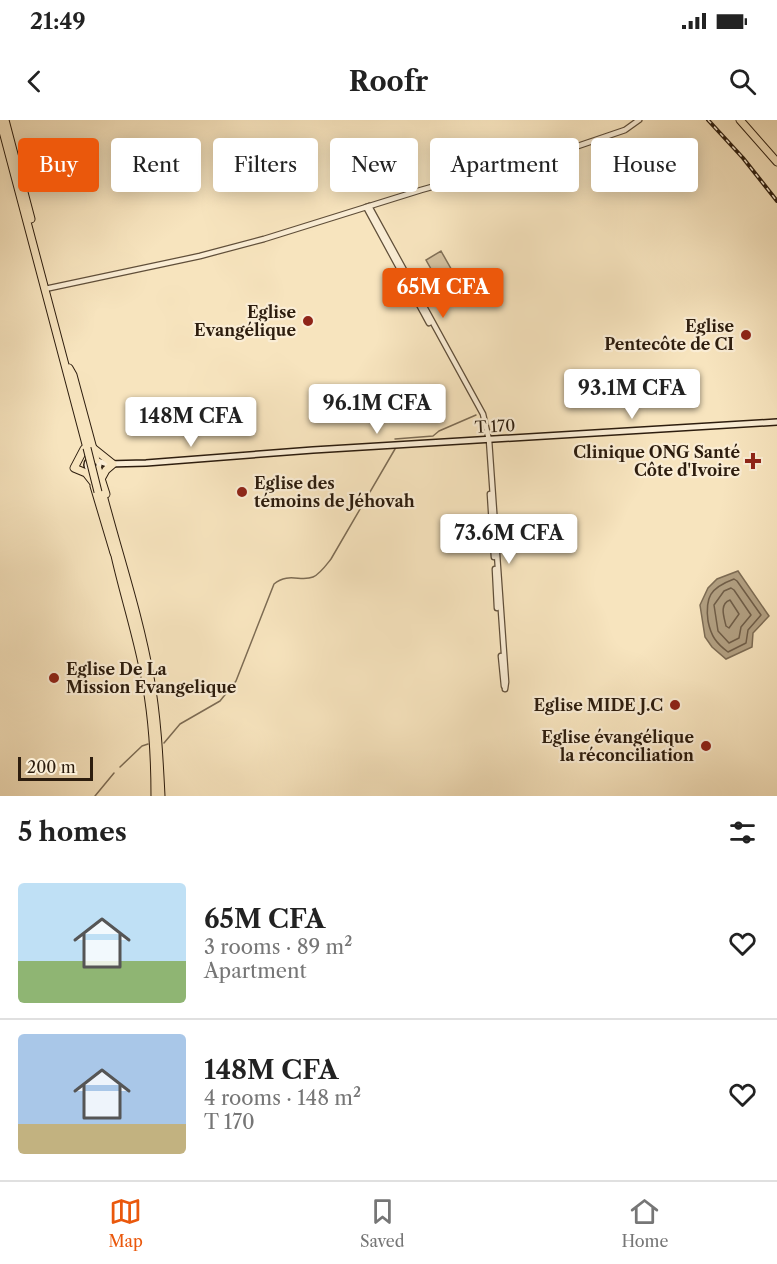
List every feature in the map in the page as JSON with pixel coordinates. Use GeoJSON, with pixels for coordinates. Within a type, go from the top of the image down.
{"type":"FeatureCollection","features":[{"type":"Feature","properties":{"kind":"main road"},"geometry":{"type":"LineString","coordinates":[[0,120],[47,289]]}},
{"type":"Feature","properties":{"kind":"main road"},"geometry":{"type":"LineString","coordinates":[[5,120],[47,289],[150,678],[158,741],[160,796]]}},
{"type":"Feature","properties":{"kind":"main road"},"geometry":{"type":"LineString","coordinates":[[742,120],[777,157]]}},
{"type":"Feature","properties":{"kind":"main road"},"geometry":{"type":"LineString","coordinates":[[742,120],[777,162]]}},
{"type":"Feature","properties":{"kind":"main road","name":"T 170"},"geometry":{"type":"LineString","coordinates":[[110,464],[777,422]]}},
{"type":"Feature","properties":{"kind":"main road"},"geometry":{"type":"LineString","coordinates":[[89,448],[87,467],[110,464]]}},
{"type":"Feature","properties":{"kind":"main road"},"geometry":{"type":"LineString","coordinates":[[89,448],[110,464]]}},
{"type":"Feature","properties":{"kind":"main road"},"geometry":{"type":"LineString","coordinates":[[89,448],[115,526],[118,558]]}},
{"type":"Feature","properties":{"kind":"main road"},"geometry":{"type":"LineString","coordinates":[[89,448],[74,468],[86,473],[93,482],[118,558],[147,689],[153,741],[155,796]]}},
{"type":"Feature","properties":{"kind":"main road"},"geometry":{"type":"LineString","coordinates":[[88,462],[92,459],[96,466],[93,482]]}},
{"type":"Feature","properties":{"kind":"main road"},"geometry":{"type":"LineString","coordinates":[[101,479],[110,464]]}},
{"type":"Feature","properties":{"kind":"street"},"geometry":{"type":"LineString","coordinates":[[47,289],[200,256],[273,237],[595,141],[632,127],[639,120]]}},
{"type":"Feature","properties":{"kind":"street"},"geometry":{"type":"LineString","coordinates":[[368,207],[483,414],[488,440],[505,688],[502,682],[488,440]]}},
{"type":"Feature","properties":{"kind":"shaded area"},"geometry":{"type":"Polygon","coordinates":[[[441,251],[454,274],[439,283],[426,260],[441,251]]]}},
{"type":"Feature","properties":{"kind":"water"},"geometry":{"type":"Polygon","coordinates":[[[738,571],[769,616],[753,633],[752,647],[726,659],[712,647],[705,637],[700,605],[708,588],[717,579],[738,571]]]}},
{"type":"Feature","properties":{"kind":"waterway"},"geometry":{"type":"LineString","coordinates":[[395,439],[433,436],[439,431],[476,415]]}},
{"type":"Feature","properties":{"kind":"waterway"},"geometry":{"type":"LineString","coordinates":[[164,743],[180,724],[220,701],[236,681],[274,584],[279,580],[289,578],[313,577],[323,569],[395,449]]}},
{"type":"Feature","properties":{"kind":"waterway"},"geometry":{"type":"LineString","coordinates":[[120,767],[142,746],[148,744]]}},
{"type":"Feature","properties":{"kind":"waterway"},"geometry":{"type":"LineString","coordinates":[[95,796],[114,773]]}},
{"type":"Feature","properties":{"kind":"railway"},"geometry":{"type":"LineString","coordinates":[[708,120],[743,158],[777,201]]}},
{"type":"Feature","properties":{"kind":"place","name":"Eglise Evangélique"},"geometry":{"type":"Point","coordinates":[308,321]}},
{"type":"Feature","properties":{"kind":"place","name":"Eglise Pentecôte de CI"},"geometry":{"type":"Point","coordinates":[746,335]}},
{"type":"Feature","properties":{"kind":"place","name":"Clinique ONG Santé Côte d'Ivoire"},"geometry":{"type":"Point","coordinates":[753,461]}},
{"type":"Feature","properties":{"kind":"place","name":"Eglise des témoins de Jéhovah"},"geometry":{"type":"Point","coordinates":[242,492]}},
{"type":"Feature","properties":{"kind":"place","name":"Eglise De La Mission Evangelique"},"geometry":{"type":"Point","coordinates":[54,678]}},
{"type":"Feature","properties":{"kind":"place","name":"Eglise MIDE J.C"},"geometry":{"type":"Point","coordinates":[675,705]}},
{"type":"Feature","properties":{"kind":"place","name":"Eglise évangélique la réconciliation"},"geometry":{"type":"Point","coordinates":[706,746]}}]}
